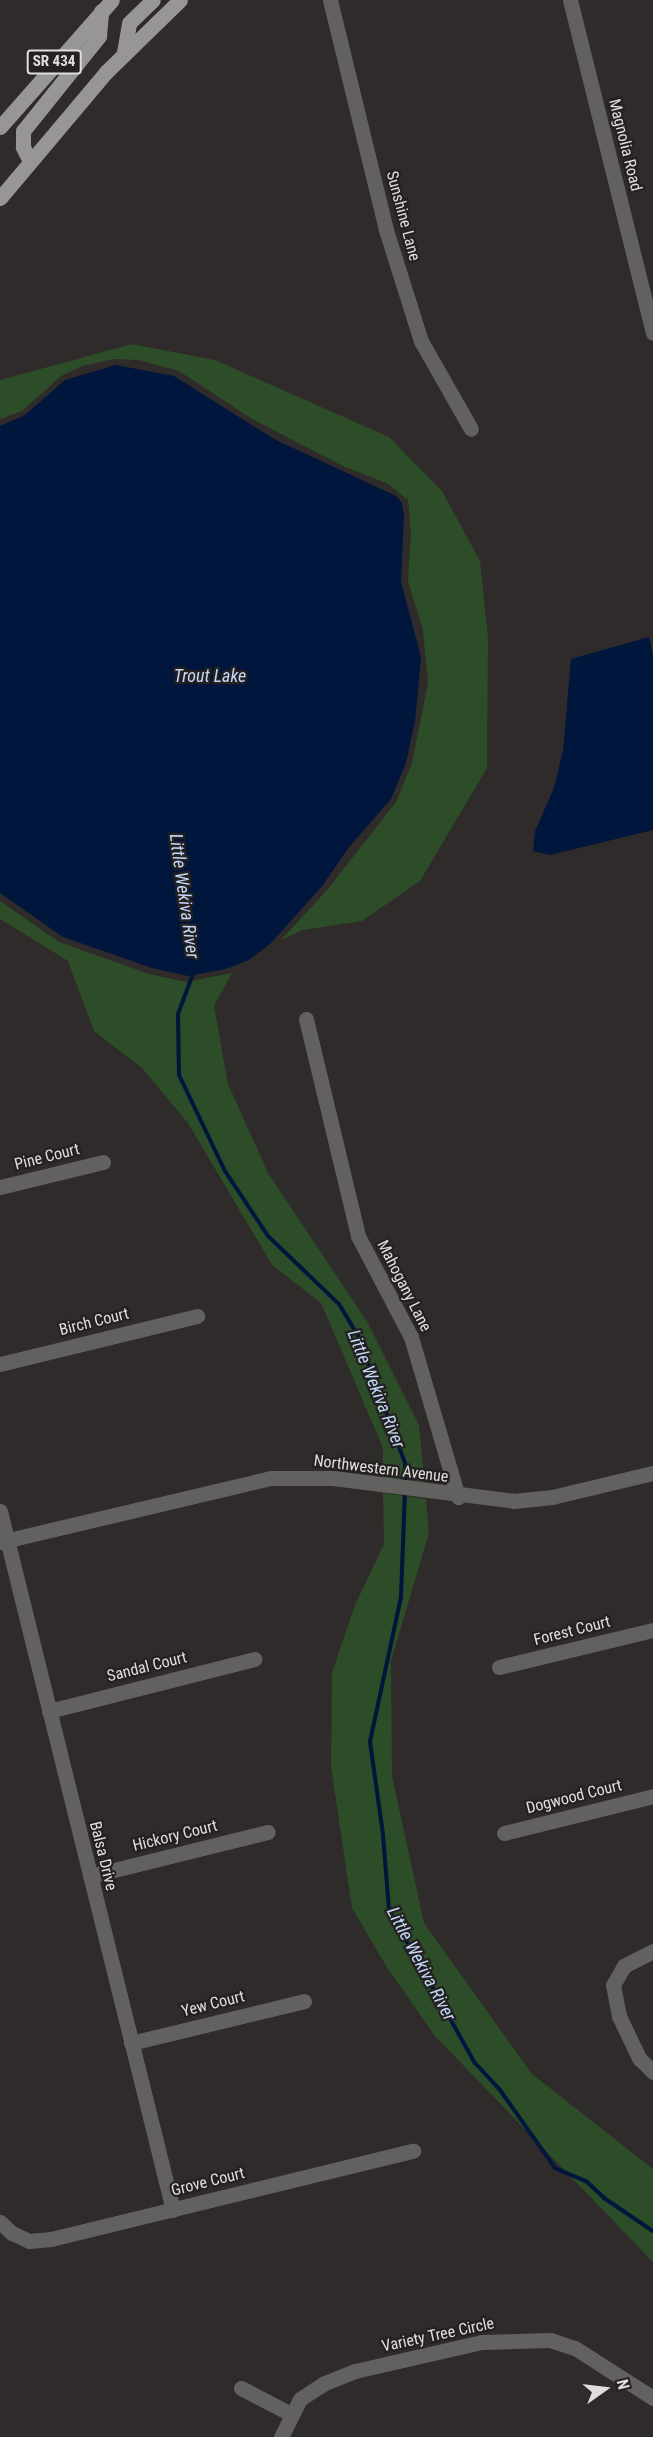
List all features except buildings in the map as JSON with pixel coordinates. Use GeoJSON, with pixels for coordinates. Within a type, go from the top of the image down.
{"type":"FeatureCollection","features":[{"type":"Feature","properties":{"kind":"main road"},"geometry":{"type":"LineString","coordinates":[[124,52],[129,23],[153,0]]}},
{"type":"Feature","properties":{"kind":"main road","name":"SR 434"},"geometry":{"type":"LineString","coordinates":[[0,198],[124,52],[180,0]]}},
{"type":"Feature","properties":{"kind":"main road"},"geometry":{"type":"LineString","coordinates":[[30,161],[23,147],[23,131],[99,36],[106,4]]}},
{"type":"Feature","properties":{"kind":"main road","name":"SR 434"},"geometry":{"type":"LineString","coordinates":[[0,127],[106,4]]}},
{"type":"Feature","properties":{"kind":"street","name":"Sunshine Lane"},"geometry":{"type":"LineString","coordinates":[[330,0],[386,230],[420,341],[471,429]]}},
{"type":"Feature","properties":{"kind":"street","name":"Magnolia Road"},"geometry":{"type":"LineString","coordinates":[[570,0],[653,333]]}},
{"type":"Feature","properties":{"kind":"street","name":"Mahogany Lane"},"geometry":{"type":"LineString","coordinates":[[306,1019],[358,1236],[411,1337],[458,1497]]}},
{"type":"Feature","properties":{"kind":"street","name":"Pine Court"},"geometry":{"type":"LineString","coordinates":[[0,1187],[103,1162]]}},
{"type":"Feature","properties":{"kind":"street","name":"Birch Court"},"geometry":{"type":"LineString","coordinates":[[0,1364],[197,1316]]}},
{"type":"Feature","properties":{"kind":"street","name":"Northwestern Avenue"},"geometry":{"type":"LineString","coordinates":[[4,1542],[270,1478],[333,1478],[492,1501],[534,1500],[653,1473]]}},
{"type":"Feature","properties":{"kind":"street","name":"Balsa Drive"},"geometry":{"type":"LineString","coordinates":[[0,1511],[4,1542],[49,1711],[172,2210]]}},
{"type":"Feature","properties":{"kind":"street","name":"Forest Court"},"geometry":{"type":"LineString","coordinates":[[499,1667],[653,1630]]}},
{"type":"Feature","properties":{"kind":"street","name":"Sandal Court"},"geometry":{"type":"LineString","coordinates":[[49,1711],[255,1659]]}},
{"type":"Feature","properties":{"kind":"street","name":"Dogwood Court"},"geometry":{"type":"LineString","coordinates":[[504,1833],[653,1796]]}},
{"type":"Feature","properties":{"kind":"street","name":"Hickory Court"},"geometry":{"type":"LineString","coordinates":[[90,1876],[268,1832]]}},
{"type":"Feature","properties":{"kind":"street"},"geometry":{"type":"LineString","coordinates":[[653,1951],[624,1966],[613,1985],[619,2016],[639,2058],[653,2072]]}},
{"type":"Feature","properties":{"kind":"street","name":"Yew Court"},"geometry":{"type":"LineString","coordinates":[[131,2043],[304,2001]]}},
{"type":"Feature","properties":{"kind":"street","name":"Grove Court"},"geometry":{"type":"LineString","coordinates":[[0,2222],[12,2233],[29,2241],[51,2239],[414,2151]]}},
{"type":"Feature","properties":{"kind":"street","name":"Variety Tree Circle"},"geometry":{"type":"LineString","coordinates":[[281,2437],[300,2399],[325,2383],[355,2371],[482,2342],[516,2338],[550,2340],[575,2348],[614,2369],[653,2398]]}},
{"type":"Feature","properties":{"kind":"street"},"geometry":{"type":"LineString","coordinates":[[241,2388],[291,2414]]}},
{"type":"Feature","properties":{"kind":"green space"},"geometry":{"type":"Polygon","coordinates":[[[132,344],[215,360],[389,437],[442,491],[480,561],[488,638],[487,768],[420,881],[362,921],[303,930],[281,940],[328,889],[396,802],[412,763],[428,683],[423,630],[408,581],[411,532],[408,500],[388,484],[343,466],[252,419],[179,371],[138,360],[114,359],[82,366],[61,376],[22,411],[0,419],[0,380],[132,344]]]}},
{"type":"Feature","properties":{"kind":"green space"},"geometry":{"type":"Polygon","coordinates":[[[0,901],[59,942],[149,974],[186,982],[232,973],[214,1006],[228,1084],[268,1173],[368,1323],[419,1425],[425,1485],[383,1479],[383,1448],[321,1303],[272,1265],[188,1123],[143,1069],[94,1031],[68,961],[0,919],[0,901]]]}},
{"type":"Feature","properties":{"kind":"green space"},"geometry":{"type":"Polygon","coordinates":[[[383,1493],[426,1499],[429,1533],[391,1661],[392,1776],[424,1923],[532,2074],[653,2169],[653,2262],[435,2036],[388,1969],[352,1908],[331,1767],[332,1673],[355,1605],[384,1544],[383,1493]]]}},
{"type":"Feature","properties":{"kind":"water","name":"Trout Lake"},"geometry":{"type":"Polygon","coordinates":[[[116,365],[174,376],[274,439],[396,496],[402,503],[404,515],[401,582],[421,657],[415,721],[406,763],[391,799],[349,847],[323,885],[271,943],[249,960],[226,969],[188,976],[152,968],[63,937],[0,893],[0,426],[25,415],[65,380],[116,365]]]}},
{"type":"Feature","properties":{"kind":"water"},"geometry":{"type":"Polygon","coordinates":[[[649,637],[653,655],[653,830],[550,855],[533,851],[535,831],[554,788],[563,751],[571,659],[649,637]]]}},
{"type":"Feature","properties":{"kind":"waterway","name":"Little Wekiva River"},"geometry":{"type":"LineString","coordinates":[[194,971],[178,1014],[179,1075],[225,1171],[268,1236],[339,1304],[358,1336],[405,1463],[405,1484]]}},
{"type":"Feature","properties":{"kind":"waterway","name":"Little Wekiva River"},"geometry":{"type":"LineString","coordinates":[[405,1491],[401,1597],[370,1742],[383,1835],[389,1910],[475,2063],[500,2090],[555,2168],[586,2181],[604,2198],[653,2231]]}}]}
